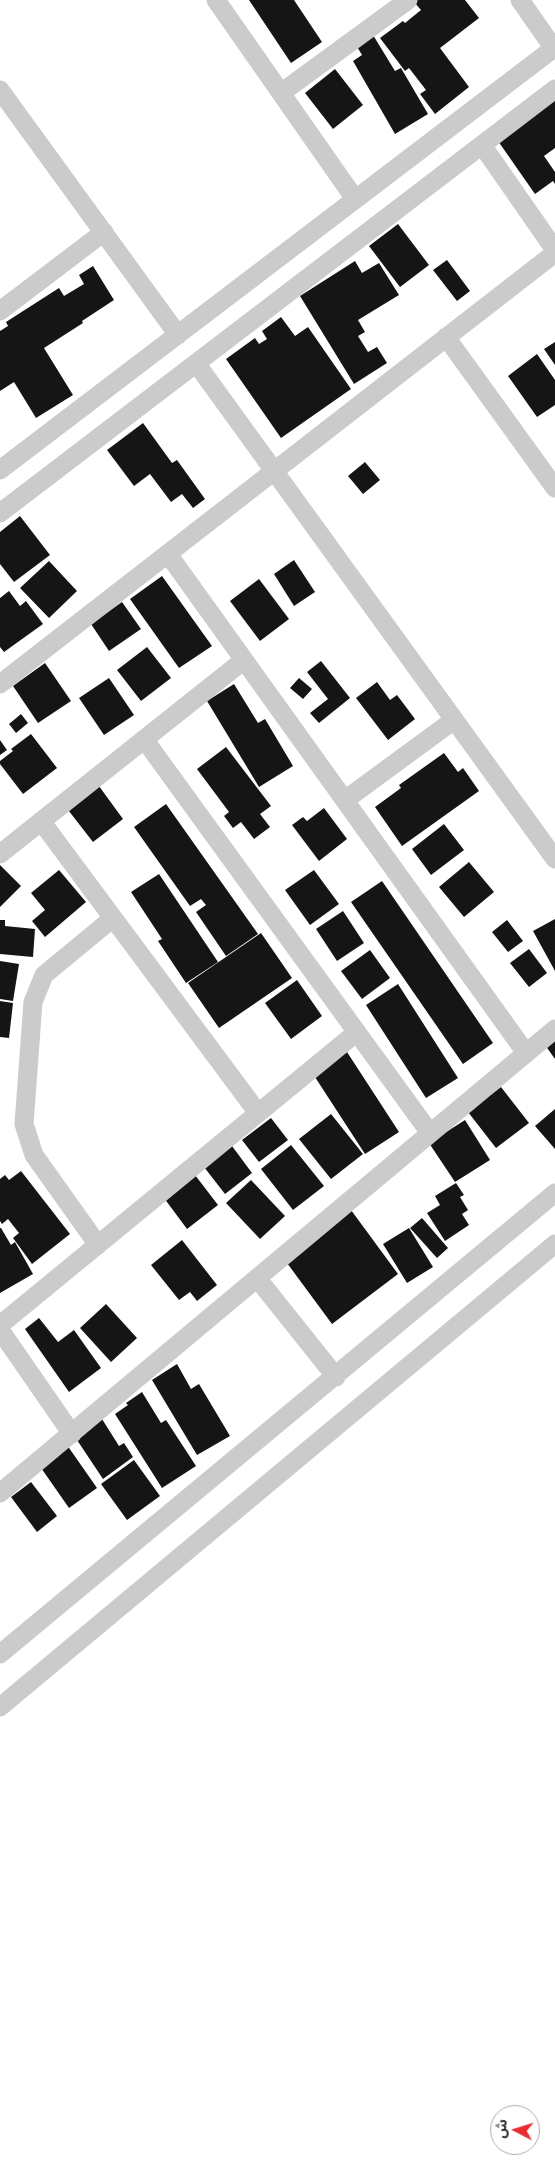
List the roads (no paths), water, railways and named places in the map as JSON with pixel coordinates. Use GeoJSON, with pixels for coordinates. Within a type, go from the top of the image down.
{"type":"FeatureCollection","features":[{"type":"Feature","properties":{"kind":"street"},"geometry":{"type":"LineString","coordinates":[[216,0],[355,199]]}},
{"type":"Feature","properties":{"kind":"street"},"geometry":{"type":"LineString","coordinates":[[281,93],[382,7],[408,0]]}},
{"type":"Feature","properties":{"kind":"street"},"geometry":{"type":"LineString","coordinates":[[0,470],[554,49],[520,0]]}},
{"type":"Feature","properties":{"kind":"street"},"geometry":{"type":"LineString","coordinates":[[0,90],[178,334]]}},
{"type":"Feature","properties":{"kind":"street"},"geometry":{"type":"LineString","coordinates":[[0,513],[555,90]]}},
{"type":"Feature","properties":{"kind":"street"},"geometry":{"type":"LineString","coordinates":[[0,684],[555,251],[482,145]]}},
{"type":"Feature","properties":{"kind":"street"},"geometry":{"type":"LineString","coordinates":[[0,311],[104,232]]}},
{"type":"Feature","properties":{"kind":"street"},"geometry":{"type":"LineString","coordinates":[[446,337],[555,488]]}},
{"type":"Feature","properties":{"kind":"street"},"geometry":{"type":"LineString","coordinates":[[196,363],[454,720],[552,849]]}},
{"type":"Feature","properties":{"kind":"street"},"geometry":{"type":"LineString","coordinates":[[168,554],[526,1053]]}},
{"type":"Feature","properties":{"kind":"street"},"geometry":{"type":"LineString","coordinates":[[0,854],[244,660]]}},
{"type":"Feature","properties":{"kind":"street"},"geometry":{"type":"LineString","coordinates":[[345,800],[454,720]]}},
{"type":"Feature","properties":{"kind":"street"},"geometry":{"type":"LineString","coordinates":[[144,739],[430,1133]]}},
{"type":"Feature","properties":{"kind":"street"},"geometry":{"type":"LineString","coordinates":[[41,822],[258,1113]]}},
{"type":"Feature","properties":{"kind":"street"},"geometry":{"type":"LineString","coordinates":[[98,1244],[34,1154],[24,1124],[33,1002],[44,975],[113,918]]}},
{"type":"Feature","properties":{"kind":"street"},"geometry":{"type":"LineString","coordinates":[[0,1494],[555,1029]]}},
{"type":"Feature","properties":{"kind":"street"},"geometry":{"type":"LineString","coordinates":[[0,1325],[356,1032]]}},
{"type":"Feature","properties":{"kind":"street"},"geometry":{"type":"LineString","coordinates":[[0,1654],[336,1377],[555,1193]]}},
{"type":"Feature","properties":{"kind":"street"},"geometry":{"type":"LineString","coordinates":[[0,1707],[555,1244]]}},
{"type":"Feature","properties":{"kind":"street"},"geometry":{"type":"LineString","coordinates":[[258,1278],[336,1377]]}},
{"type":"Feature","properties":{"kind":"street"},"geometry":{"type":"LineString","coordinates":[[0,1330],[72,1434]]}}]}
